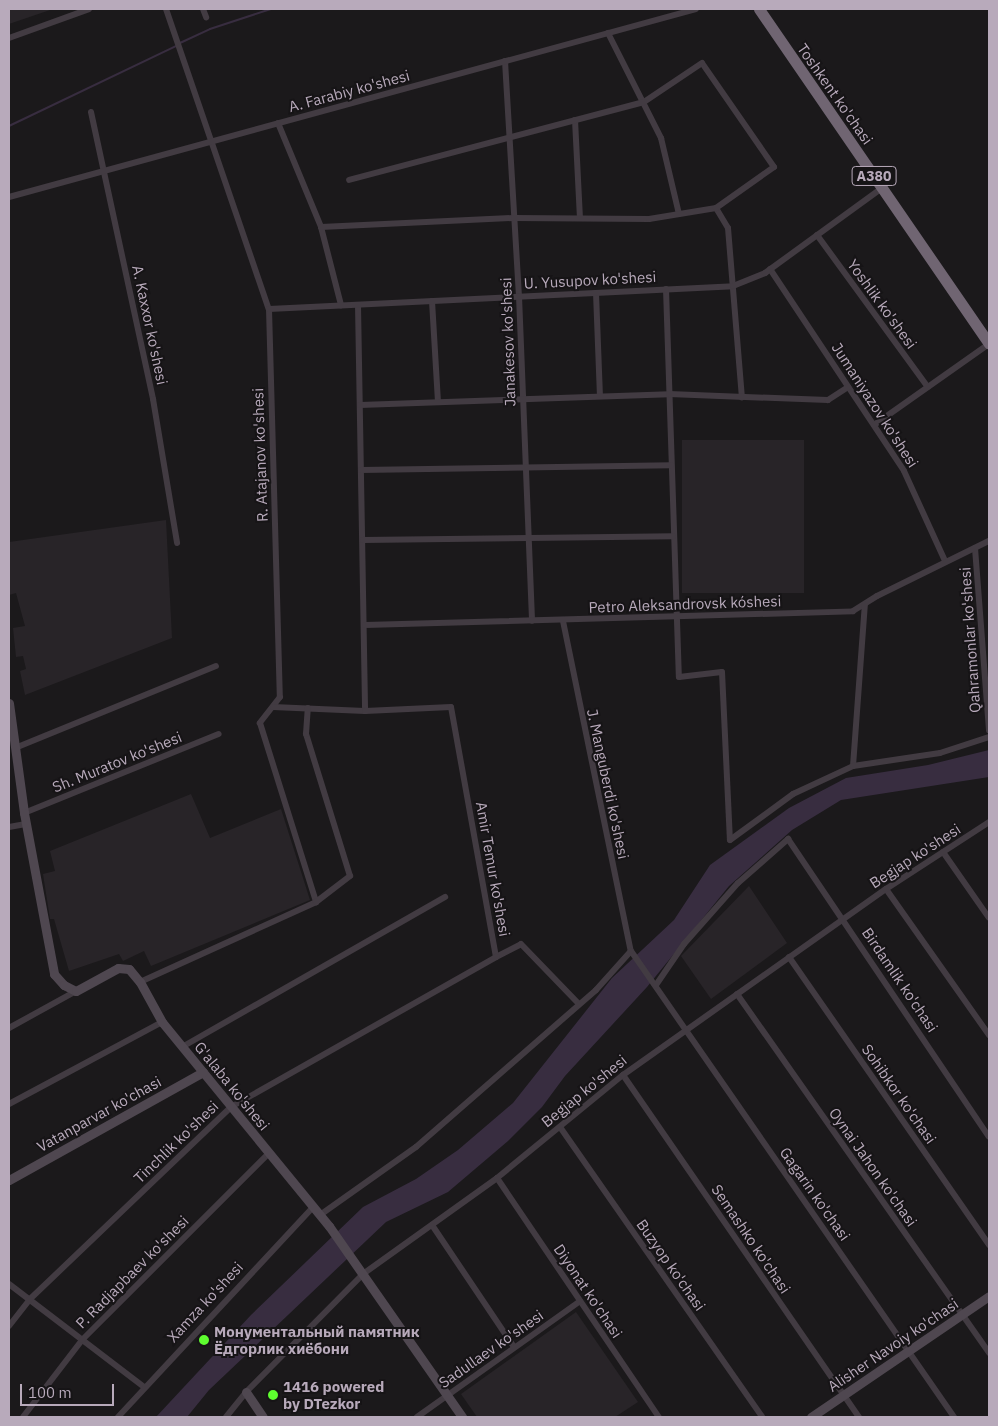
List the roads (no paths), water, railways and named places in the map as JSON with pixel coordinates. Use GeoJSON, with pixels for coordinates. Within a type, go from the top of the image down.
{"type":"FeatureCollection","features":[{"type":"Feature","properties":{"kind":"highway","name":"Toshkent ko'chasi"},"geometry":{"type":"LineString","coordinates":[[758,9],[989,344]]}},
{"type":"Feature","properties":{"kind":"street"},"geometry":{"type":"LineString","coordinates":[[9,38],[87,9]]}},
{"type":"Feature","properties":{"kind":"street","name":"R. Atajanov ko'shesi"},"geometry":{"type":"LineString","coordinates":[[166,9],[269,309],[280,697],[260,723],[316,902]]}},
{"type":"Feature","properties":{"kind":"street"},"geometry":{"type":"LineString","coordinates":[[203,9],[206,16]]}},
{"type":"Feature","properties":{"kind":"street","name":"A. Farabiy ko'shesi"},"geometry":{"type":"LineString","coordinates":[[9,197],[696,9]]}},
{"type":"Feature","properties":{"kind":"street"},"geometry":{"type":"LineString","coordinates":[[608,33],[661,138],[679,214]]}},
{"type":"Feature","properties":{"kind":"street","name":"Janakesov ko'shesi"},"geometry":{"type":"LineString","coordinates":[[505,61],[519,296],[532,621]]}},
{"type":"Feature","properties":{"kind":"street"},"geometry":{"type":"LineString","coordinates":[[321,228],[514,218],[649,219],[716,208],[774,167],[702,63],[644,102],[349,180]]}},
{"type":"Feature","properties":{"kind":"street","name":"A. Kaxxor ko'shesi"},"geometry":{"type":"LineString","coordinates":[[91,112],[153,399],[177,544]]}},
{"type":"Feature","properties":{"kind":"street"},"geometry":{"type":"LineString","coordinates":[[575,120],[580,218]]}},
{"type":"Feature","properties":{"kind":"street"},"geometry":{"type":"LineString","coordinates":[[278,123],[321,228],[341,305]]}},
{"type":"Feature","properties":{"kind":"street","name":"U. Yusupov ko'shesi"},"geometry":{"type":"LineString","coordinates":[[269,309],[733,286],[770,270],[882,188]]}},
{"type":"Feature","properties":{"kind":"street"},"geometry":{"type":"LineString","coordinates":[[716,208],[728,228],[742,397]]}},
{"type":"Feature","properties":{"kind":"street","name":"Yoshlik ko'shesi"},"geometry":{"type":"LineString","coordinates":[[817,235],[928,387]]}},
{"type":"Feature","properties":{"kind":"street","name":"Jumaniyazov ko'shesi"},"geometry":{"type":"LineString","coordinates":[[770,270],[904,471],[945,562]]}},
{"type":"Feature","properties":{"kind":"street"},"geometry":{"type":"LineString","coordinates":[[666,289],[678,677],[722,672],[730,840],[793,794],[853,766],[940,753],[989,737]]}},
{"type":"Feature","properties":{"kind":"street"},"geometry":{"type":"LineString","coordinates":[[596,293],[600,396]]}},
{"type":"Feature","properties":{"kind":"street"},"geometry":{"type":"LineString","coordinates":[[432,301],[438,402]]}},
{"type":"Feature","properties":{"kind":"street"},"geometry":{"type":"LineString","coordinates":[[272,707],[365,711],[358,305]]}},
{"type":"Feature","properties":{"kind":"street"},"geometry":{"type":"LineString","coordinates":[[874,426],[989,344]]}},
{"type":"Feature","properties":{"kind":"street"},"geometry":{"type":"LineString","coordinates":[[360,406],[669,394],[828,400],[848,387]]}},
{"type":"Feature","properties":{"kind":"street"},"geometry":{"type":"LineString","coordinates":[[361,470],[671,465]]}},
{"type":"Feature","properties":{"kind":"street"},"geometry":{"type":"LineString","coordinates":[[363,540],[673,536]]}},
{"type":"Feature","properties":{"kind":"street","name":"Petro Aleksandrovsk kóshesi"},"geometry":{"type":"LineString","coordinates":[[364,625],[563,621],[853,611],[989,541]]}},
{"type":"Feature","properties":{"kind":"street","name":"Qahramonlar ko'shesi"},"geometry":{"type":"LineString","coordinates":[[975,548],[989,730]]}},
{"type":"Feature","properties":{"kind":"street"},"geometry":{"type":"LineString","coordinates":[[853,766],[865,604]]}},
{"type":"Feature","properties":{"kind":"street","name":"J. Manguberdi ko'shesi"},"geometry":{"type":"LineString","coordinates":[[563,621],[633,953]]}},
{"type":"Feature","properties":{"kind":"street"},"geometry":{"type":"LineString","coordinates":[[15,748],[216,666]]}},
{"type":"Feature","properties":{"kind":"street"},"geometry":{"type":"LineString","coordinates":[[9,702],[24,813],[54,974],[64,985],[76,991]]}},
{"type":"Feature","properties":{"kind":"street","name":"Amir Temur ko'shesi"},"geometry":{"type":"LineString","coordinates":[[365,711],[451,707],[496,957],[522,944],[578,1003]]}},
{"type":"Feature","properties":{"kind":"street"},"geometry":{"type":"LineString","coordinates":[[140,982],[316,902],[350,876],[306,734],[308,708]]}},
{"type":"Feature","properties":{"kind":"street","name":"Sh. Muratov ko'shesi"},"geometry":{"type":"LineString","coordinates":[[24,813],[219,734]]}},
{"type":"Feature","properties":{"kind":"street","name":"Begjap ko'shesi"},"geometry":{"type":"LineString","coordinates":[[226,1417],[246,1392],[363,1274],[497,1178],[624,1075],[886,889],[989,822]]}},
{"type":"Feature","properties":{"kind":"street"},"geometry":{"type":"LineString","coordinates":[[9,827],[26,824]]}},
{"type":"Feature","properties":{"kind":"street","name":"Birdamlik ko'chasi"},"geometry":{"type":"LineString","coordinates":[[654,983],[684,944],[738,883],[788,839],[844,919],[989,1137]]}},
{"type":"Feature","properties":{"kind":"street"},"geometry":{"type":"LineString","coordinates":[[943,852],[989,918]]}},
{"type":"Feature","properties":{"kind":"street"},"geometry":{"type":"LineString","coordinates":[[886,889],[989,1035]]}},
{"type":"Feature","properties":{"kind":"street"},"geometry":{"type":"LineString","coordinates":[[182,1047],[445,897]]}},
{"type":"Feature","properties":{"kind":"street"},"geometry":{"type":"LineString","coordinates":[[320,1215],[416,1147],[578,1003],[596,990],[633,953]]}},
{"type":"Feature","properties":{"kind":"street","name":"Gagarin ko'chasi"},"geometry":{"type":"LineString","coordinates":[[633,953],[954,1417]]}},
{"type":"Feature","properties":{"kind":"street","name":"Tinchlik ko'shesi"},"geometry":{"type":"LineString","coordinates":[[9,1326],[29,1300],[231,1107],[496,957]]}},
{"type":"Feature","properties":{"kind":"street","name":"Sohibkor ko'chasi"},"geometry":{"type":"LineString","coordinates":[[789,957],[989,1245]]}},
{"type":"Feature","properties":{"kind":"street","name":"G'alaba ko'shesi"},"geometry":{"type":"LineString","coordinates":[[76,991],[118,968],[129,969],[140,982],[162,1022],[329,1226],[462,1417]]}},
{"type":"Feature","properties":{"kind":"street"},"geometry":{"type":"LineString","coordinates":[[9,1028],[76,991]]}},
{"type":"Feature","properties":{"kind":"street","name":"Oynai Jahon ko'chasi"},"geometry":{"type":"LineString","coordinates":[[737,994],[989,1353]]}},
{"type":"Feature","properties":{"kind":"street"},"geometry":{"type":"LineString","coordinates":[[9,1104],[162,1022]]}},
{"type":"Feature","properties":{"kind":"street","name":"Vatanparvar ko'chasi"},"geometry":{"type":"LineString","coordinates":[[9,1180],[203,1072]]}},
{"type":"Feature","properties":{"kind":"street","name":"Semashko ko'chasi"},"geometry":{"type":"LineString","coordinates":[[624,1075],[859,1417]]}},
{"type":"Feature","properties":{"kind":"street","name":"Buzyop ko'chasi"},"geometry":{"type":"LineString","coordinates":[[560,1127],[762,1417]]}},
{"type":"Feature","properties":{"kind":"street","name":"P. Radjapbaev ko'shesi"},"geometry":{"type":"LineString","coordinates":[[23,1417],[82,1340],[269,1153]]}},
{"type":"Feature","properties":{"kind":"street","name":"Diyonat ko'chasi"},"geometry":{"type":"LineString","coordinates":[[497,1178],[659,1417]]}},
{"type":"Feature","properties":{"kind":"street","name":"Xamza ko'shesi"},"geometry":{"type":"LineString","coordinates":[[118,1417],[313,1207]]}},
{"type":"Feature","properties":{"kind":"street"},"geometry":{"type":"LineString","coordinates":[[432,1225],[514,1347]]}},
{"type":"Feature","properties":{"kind":"street"},"geometry":{"type":"LineString","coordinates":[[9,1284],[144,1387]]}},
{"type":"Feature","properties":{"kind":"street","name":"Alisher Navoiy ko'chasi"},"geometry":{"type":"LineString","coordinates":[[811,1417],[989,1296]]}},
{"type":"Feature","properties":{"kind":"street","name":"Sadullaev ko'shesi"},"geometry":{"type":"LineString","coordinates":[[417,1417],[580,1301]]}},
{"type":"Feature","properties":{"kind":"street"},"geometry":{"type":"LineString","coordinates":[[246,1392],[263,1417]]}},
{"type":"Feature","properties":{"kind":"waterway"},"geometry":{"type":"LineString","coordinates":[[180,43],[210,29],[271,9]]}},
{"type":"Feature","properties":{"kind":"waterway"},"geometry":{"type":"LineString","coordinates":[[9,126],[176,46]]}},
{"type":"Feature","properties":{"kind":"place","name":"Монументальный памятник Ёдгорлик хиёбони"},"geometry":{"type":"Point","coordinates":[204,1340]}},
{"type":"Feature","properties":{"kind":"place","name":"1416 powered by DTezkor"},"geometry":{"type":"Point","coordinates":[273,1395]}}]}
